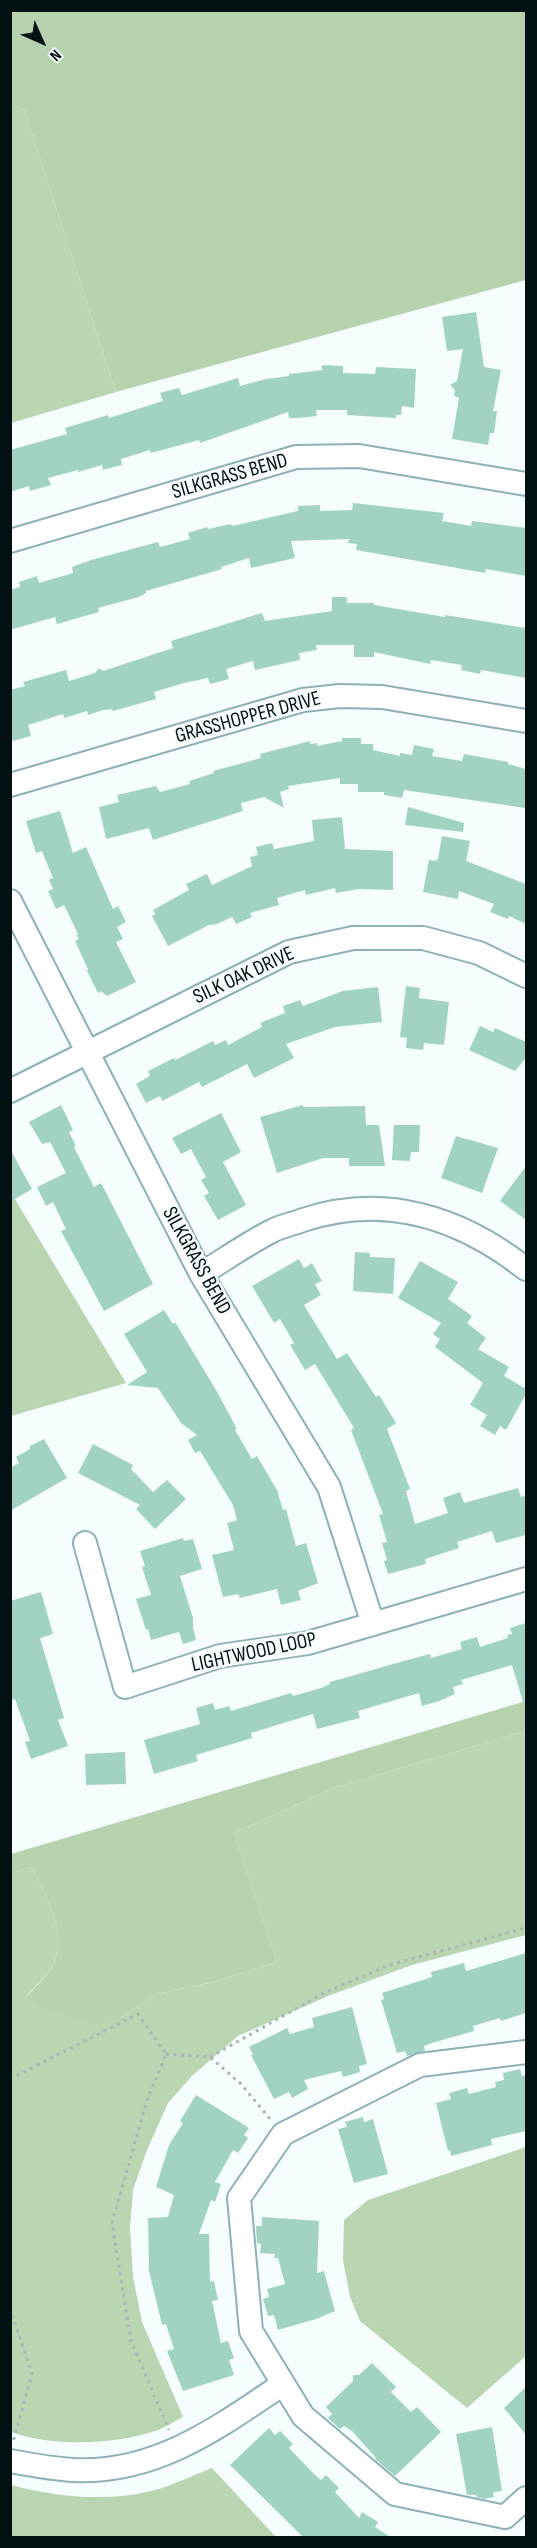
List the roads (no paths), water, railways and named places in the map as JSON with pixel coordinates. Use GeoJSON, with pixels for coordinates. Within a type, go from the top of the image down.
{"type":"FeatureCollection","features":[{"type":"Feature","properties":{"kind":"street","name":"SILKGRASS BEND"},"geometry":{"type":"LineString","coordinates":[[10,541],[296,457],[359,456],[526,484]]}},
{"type":"Feature","properties":{"kind":"street","name":"GRASSHOPPER DRIVE"},"geometry":{"type":"LineString","coordinates":[[10,785],[303,700],[340,696],[382,697],[526,721]]}},
{"type":"Feature","properties":{"kind":"street","name":"SILKGRASS BEND"},"geometry":{"type":"LineString","coordinates":[[10,901],[201,1274],[328,1487],[373,1624]]}},
{"type":"Feature","properties":{"kind":"street","name":"SILK OAK DRIVE"},"geometry":{"type":"LineString","coordinates":[[10,1091],[289,952],[352,938],[423,938],[479,953],[526,975]]}},
{"type":"Feature","properties":{"kind":"street"},"geometry":{"type":"LineString","coordinates":[[201,1274],[273,1230],[340,1210],[388,1208],[418,1214],[452,1225],[498,1248],[526,1269]]}},
{"type":"Feature","properties":{"kind":"street","name":"LIGHTWOOD LOOP"},"geometry":{"type":"LineString","coordinates":[[85,1543],[125,1687],[220,1656],[308,1643],[526,1579]]}},
{"type":"Feature","properties":{"kind":"street"},"geometry":{"type":"LineString","coordinates":[[526,2052],[420,2065],[283,2134],[239,2198],[250,2331],[303,2416],[395,2494],[505,2517],[526,2498]]}},
{"type":"Feature","properties":{"kind":"street"},"geometry":{"type":"LineString","coordinates":[[10,2461],[76,2470],[118,2468],[177,2451],[229,2421],[283,2384]]}}]}
